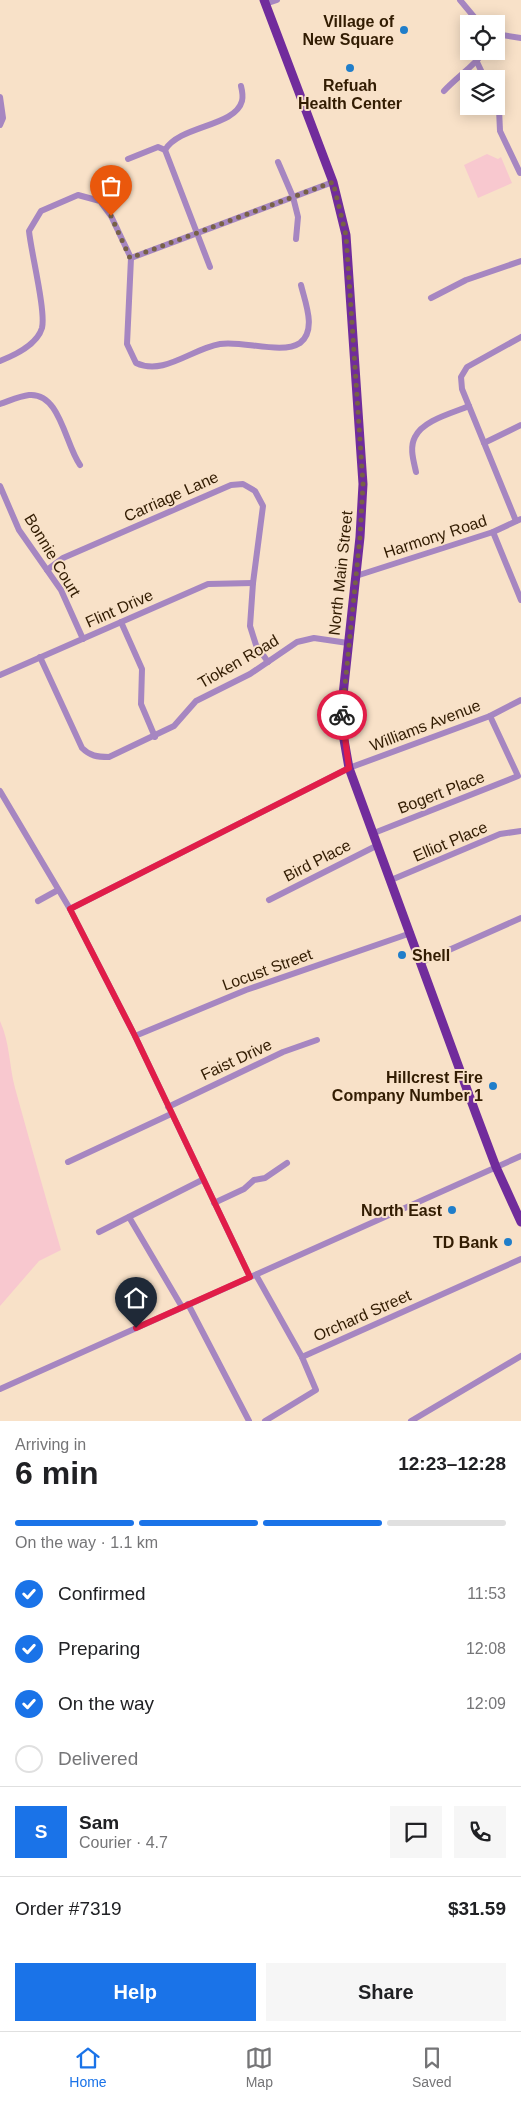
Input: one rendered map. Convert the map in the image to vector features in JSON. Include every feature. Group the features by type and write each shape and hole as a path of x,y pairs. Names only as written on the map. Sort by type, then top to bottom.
{"main road":[{"name":"North Main Street","path":"265,2 333,182 346,235 362,462 362,507 342,716 349,768 392,880 496,1167 521,1222"}],"street":[{"path":"265,2 277,0"},
{"path":"460,0 472,15"},
{"path":"505,35 521,38"},
{"path":"444,91 456,78 477,62 481,70"},
{"path":"210,267 166,150 170,142 181,135 229,116 238,110 242,100 242,86"},
{"path":"0,97 4,118 0,125"},
{"path":"499,115 500,131 520,173"},
{"path":"128,159 158,147 166,150"},
{"path":"278,162 293,197 298,217 296,239"},
{"path":"130,258 333,182"},
{"path":"0,361 13,356 32,343 42,328 42,310 29,231 41,211 78,195 100,201 111,216 130,258 127,344 136,363 148,368 158,368 204,348 221,344 243,343 283,347 300,342 308,334 309,321 301,285"},
{"path":"431,298 466,280 521,262"},
{"path":"518,520 462,389 462,377 467,367 521,337"},
{"path":"0,404 28,395 39,395 48,399 54,407 73,455 80,465"},
{"path":"416,472 412,453 415,437 427,425 469,406"},
{"path":"484,443 521,425"},
{"name":"Carriage Lane","path":"47,570 63,558 231,485 244,484 255,491 263,506 253,583 250,626 256,645 268,662"},
{"name":"Bonnie Court","path":"0,486 20,530 61,590 83,639"},
{"name":"Harmony Road","path":"356,576 493,532 518,520"},
{"path":"493,532 521,600"},
{"name":"Flint Drive","path":"0,675 208,584 253,583"},
{"path":"121,622 142,669 141,704 154,736"},
{"name":"Tioken Road","path":"40,657 82,748 88,754 98,757 109,757 174,726 196,701 250,674 297,642 314,638 348,644"},
{"name":"Williams Avenue","path":"70,909 349,768 490,716 521,700"},
{"name":"Bogert Place","path":"374,833 518,776 490,716"},
{"path":"0,791 70,909 135,1036 202,1180 253,1276 302,1357"},
{"name":"Elliot Place","path":"392,880 500,834 521,831"},
{"name":"Bird Place","path":"269,900 378,845"},
{"path":"38,901 58,890"},
{"path":"422,962 521,918"},
{"name":"Locust Street","path":"135,1036 246,990 411,933"},
{"name":"Faist Drive","path":"168,1107 283,1052 317,1040"},
{"path":"68,1162 171,1114"},
{"path":"0,1389 521,1156"},
{"path":"214,1203 244,1189 254,1180 266,1178 287,1163"},
{"path":"98,1232 202,1180"},
{"path":"129,1217 185,1306 249,1421"},
{"name":"Orchard Street","path":"265,1421 316,1390 302,1357 521,1259"},
{"path":"411,1421 521,1356"}],"shaded area":[{"path":"487,154 498,159 501,157 512,183 478,198 464,165"},
{"path":"0,1021 6,1038 15,1088 61,1250 39,1261 0,1306"}],"way so far":[{"path":"111,216 124,241 130,258 333,182 346,235 363,484 360,537 342,715"}],"place":[{"name":"Village of New Square","path":"404,30"},
{"name":"Refuah Health Center","path":"350,68"},
{"name":"Shell","path":"402,955"},
{"name":"Hillcrest Fire Company Number 1","path":"493,1086"},
{"name":"North East","path":"452,1210"},
{"name":"TD Bank","path":"508,1242"}],"route":[{"path":"136,1328 250,1277 202,1180 135,1036 70,909 349,768 342,715"}]}
